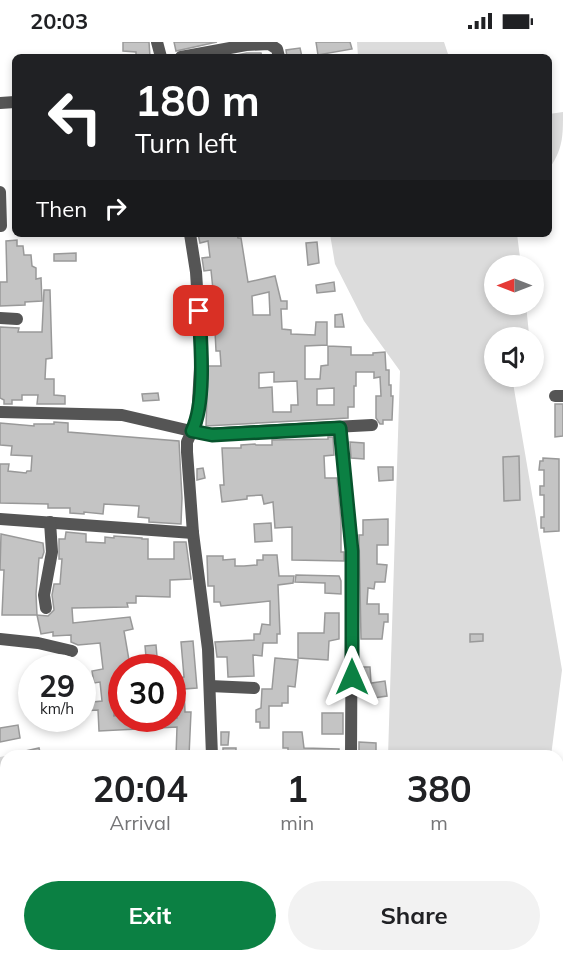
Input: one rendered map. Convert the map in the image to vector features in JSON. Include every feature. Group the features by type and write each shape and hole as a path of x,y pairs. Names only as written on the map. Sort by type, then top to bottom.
{"street":[{"path":"197,54 246,45 269,44 277,49 278,54"},
{"path":"0,192 1,226"},
{"path":"190,237 196,272 201,350 197,420 188,442 187,452 193,533 208,649 212,750"},
{"path":"0,318 17,319"},
{"path":"0,412 122,415 212,435 372,425"},
{"path":"340,428 352,551 351,750"},
{"path":"0,519 193,533"},
{"path":"46,608 44,595 52,552 50,522"},
{"path":"0,639 38,643 72,651"},
{"path":"210,686 254,688"}],"shaded area":[{"path":"357,42 444,42 448,54 358,54"},
{"path":"563,112 561,142 552,164 552,114"},
{"path":"330,237 517,237 520,255 484,255 484,315 527,315 528,327 484,327 484,387 514,387 562,670 552,750 388,750 400,371 364,321 335,264"}],"building":[{"path":"123,42 149,42 150,54 123,51"},
{"path":"174,42 217,42 176,51"},
{"path":"316,42 350,42 352,49 324,54 318,54"},
{"path":"300,48 301,54 287,54 286,50"},
{"path":"199,237 241,238 248,282 275,276 281,301 287,301 287,309 281,309 282,329 291,330 291,334 315,335 316,322 327,322 327,345 305,346 305,379 320,379 321,366 328,365 328,346 351,347 351,355 373,355 373,353 385,352 386,370 389,370 389,385 391,385 391,396 393,396 392,420 383,420 383,424 380,424 376,418 376,396 381,396 380,377 374,378 374,372 356,372 354,407 348,407 348,418 206,426 208,366 221,366 220,351 216,351 215,331 209,331 208,315 215,315 213,290 211,270 204,271 202,258 210,257 208,241 200,243","holes":["269,292 270,315 253,315 252,296","274,372 274,382 297,381 298,405 291,405 291,412 273,412 272,387 259,388 259,373","334,388 334,405 317,405 317,389"]},
{"path":"17,240 17,246 23,246 24,255 31,255 32,266 36,268 36,279 41,278 42,301 25,302 25,305 0,306 0,282 7,282 6,241"},
{"path":"317,242 319,263 308,265 306,243"},
{"path":"76,253 76,261 54,261 54,254"},
{"path":"334,282 335,291 317,293 316,285"},
{"path":"44,290 50,290 52,358 46,359 45,379 54,379 54,395 65,396 65,404 37,404 38,395 22,395 22,400 12,400 12,404 4,404 4,400 0,398 0,327 19,328 18,332 42,332"},
{"path":"342,314 344,327 335,327 335,315"},
{"path":"158,393 159,400 143,401 142,394"},
{"path":"555,404 563,404 563,436 555,437"},
{"path":"54,422 68,423 68,432 179,441 181,524 149,522 149,518 138,517 139,506 104,504 103,514 84,512 84,514 70,513 70,508 48,508 48,504 0,503 0,464 9,464 8,471 26,473 31,471 32,456 11,455 12,446 0,445 0,423 34,426 34,424 54,424"},
{"path":"328,437 333,437 334,455 324,456 325,478 337,478 341,552 344,552 344,561 292,560 292,527 275,528 273,502 264,504 262,495 222,502 220,485 224,485 222,448 241,448 241,445 255,444 272,445 272,440 328,439"},
{"path":"350,442 364,443 364,459 351,458"},
{"path":"519,456 520,500 504,501 503,457"},
{"path":"543,458 559,459 559,531 544,532 544,528 541,528 541,517 544,517 544,495 540,495 540,486 544,486 544,470 539,470 540,461 543,461"},
{"path":"378,467 393,467 393,480 379,481"},
{"path":"203,468 205,478 197,480 197,469"},
{"path":"388,519 388,545 377,545 377,564 387,565 385,582 375,582 374,589 368,588 367,604 379,604 379,614 388,614 388,622 384,622 382,639 361,639 359,535 363,535 363,520"},
{"path":"271,523 272,541 255,542 254,524"},
{"path":"66,532 86,534 86,542 105,543 105,537 114,538 114,536 148,539 148,559 174,559 174,542 186,542 191,579 170,580 170,597 136,596 136,603 127,603 128,607 72,608 73,623 130,617 133,629 124,631 128,654 108,654 108,731 99,731 98,710 96,710 96,702 102,701 100,682 96,683 96,670 103,669 100,643 78,645 71,642 71,635 53,636 53,632 41,634 37,615 48,616 54,610 52,595 54,584 60,584 62,559 59,559 59,539 65,539"},
{"path":"1,534 43,543 44,552 42,558 39,558 36,594 37,615 2,615 4,570 0,570"},
{"path":"263,555 277,555 279,576 294,576 293,583 278,585 280,634 277,634 277,643 263,643 262,656 253,655 254,676 228,677 227,657 217,657 215,642 254,640 254,634 260,634 262,624 270,625 270,601 221,606 220,602 214,602 214,586 208,586 207,556 223,556 223,560 235,559 235,566 244,566 257,565 257,560 263,560"},
{"path":"296,575 339,576 341,594 325,593 325,583 295,582"},
{"path":"325,613 339,613 339,639 329,641 328,660 298,658 298,633 324,633"},
{"path":"470,634 483,634 483,641 470,642"},
{"path":"193,641 197,688 186,689 186,654 182,654 181,642"},
{"path":"156,645 157,654 146,654 145,646"},
{"path":"275,658 298,660 295,687 288,686 288,703 282,703 282,706 269,706 269,728 260,728 260,722 256,722 256,710 261,708 262,689 272,689"},
{"path":"361,667 370,667 371,683 362,684"},
{"path":"385,681 387,696 367,699 365,684"},
{"path":"186,712 191,712 189,750 176,750 177,732 186,732"},
{"path":"322,713 343,713 343,734 322,734"},
{"path":"18,725 20,738 0,742 0,728"},
{"path":"221,732 229,732 228,745 221,745"},
{"path":"283,732 302,732 304,748 339,750 288,750 288,748 283,748"},
{"path":"359,742 376,743 376,750 359,750"},
{"path":"223,748 236,748 236,750 223,750"}],"route":[{"path":"199,311 201,350 199,401 197,420 192,431 212,435 340,428 352,551 352,677"}]}
